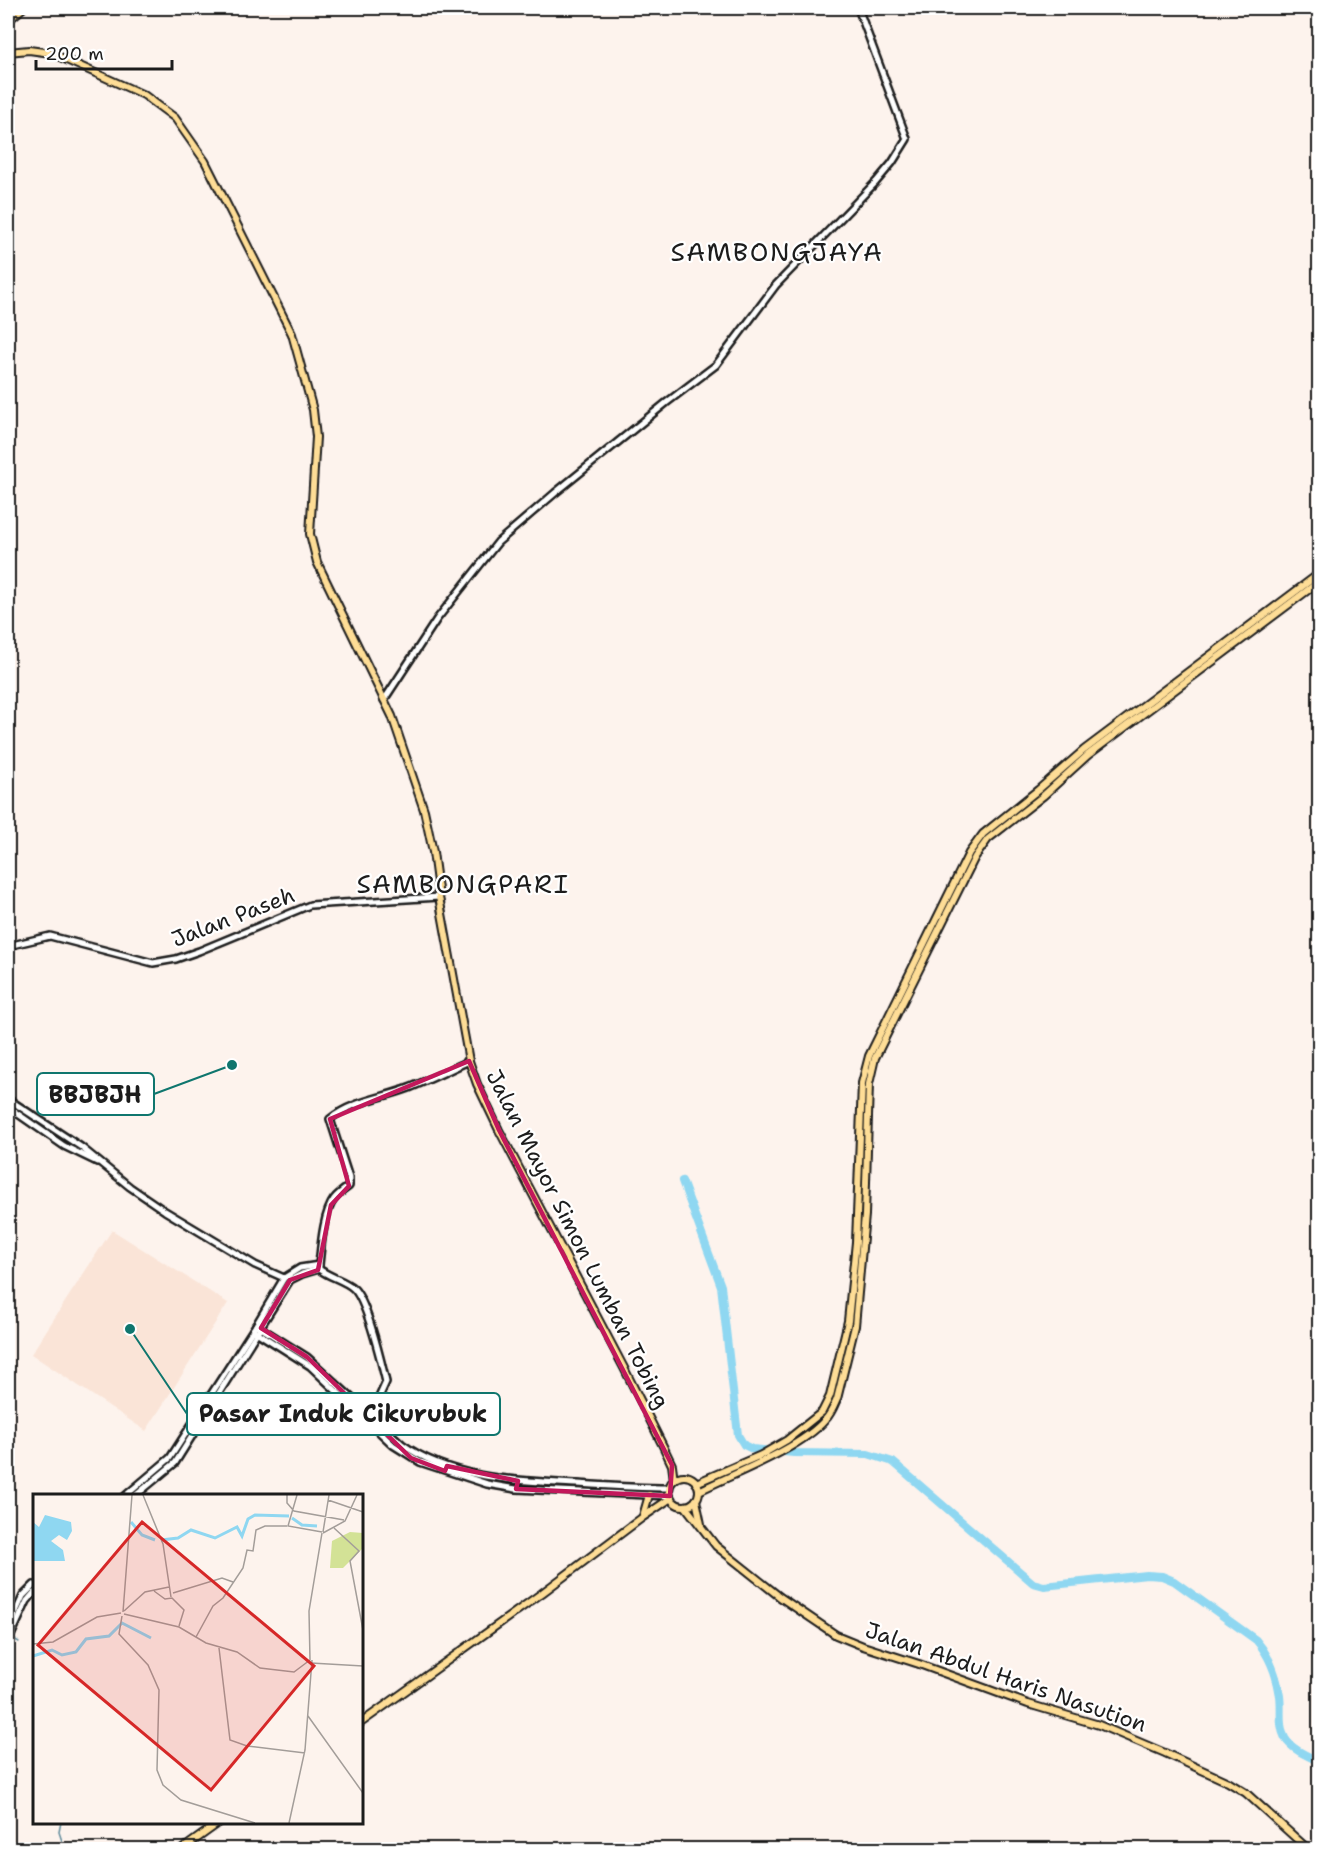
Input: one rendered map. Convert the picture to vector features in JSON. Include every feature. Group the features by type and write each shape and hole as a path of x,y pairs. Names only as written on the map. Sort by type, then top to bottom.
{"main road":[{"path":"8,21 23,8"},
{"name":"Jalan Mayor Simon Lumban Tobing","path":"8,52 29,50 51,53 144,95 175,118 205,161 292,334 313,410 316,437 310,534 317,562 394,722 424,810 469,1061 477,1084 504,1139 672,1465 674,1480"},
{"path":"699,1491 774,1451 822,1412 830,1396 848,1321 862,1197 862,1083 869,1056 975,857 988,839 1026,805 1180,682 1299,592 1320,573"},
{"path":"1299,592 1320,581"},
{"path":"696,1483 753,1461 760,1455 789,1446 826,1419 837,1399 855,1326 869,1083 875,1058 894,1012"},
{"name":"Jalan Mayor Simon Lumban Tobing","path":"672,1465 685,1477"},
{"path":"682,1506 670,1497 669,1488 674,1480 685,1477 696,1483 699,1491 696,1500 701,1525"},
{"path":"643,1516 649,1495"},
{"path":"363,1721 542,1593 670,1497"},
{"path":"657,1507 682,1506 696,1500"},
{"name":"Jalan Abdul Haris Nasution","path":"682,1506 701,1525 716,1546 780,1597 836,1635 1028,1704 1099,1725 1165,1753 1228,1782 1246,1793 1309,1850"},
{"path":"181,1850 217,1824"}],"street":[{"path":"384,700 437,619 498,542 555,493 716,365 776,285 892,163 907,139 858,8"},
{"name":"Jalan Paseh","path":"8,946 41,937 61,937 153,963 176,959 199,951 310,905 439,897"},
{"path":"319,1267 331,1204 349,1186 349,1178 330,1119 341,1112 408,1088 469,1061"},
{"path":"8,1099 81,1147 130,1187 214,1242 284,1278"},
{"path":"8,1107 64,1146 90,1160 99,1162"},
{"path":"127,1494 170,1458 290,1280 319,1267"},
{"path":"137,1494 175,1463 257,1329 284,1278 300,1268 319,1267 353,1288 362,1302 386,1382 371,1415"},
{"path":"257,1329 310,1366 415,1454 446,1468 487,1484 516,1489 670,1497"},
{"path":"350,1399 403,1453 420,1462 480,1476 518,1481 669,1488"},
{"path":"516,1489 518,1481"},
{"path":"8,1629 23,1596 31,1594"},
{"path":"8,1642 31,1594"}],"highlighted area":[{"path":"469,1061 499,1130 672,1465 670,1496 516,1489 518,1481 447,1466 445,1471 411,1458 307,1357 261,1328 290,1280 318,1270 331,1205 349,1186 330,1119"}],"shaded area":[{"path":"112,1230 228,1303 146,1431 31,1354"}],"waterway":[{"path":"682,1181 721,1286 738,1435 744,1445 752,1449 794,1453 868,1454 893,1462 1033,1583 1044,1586 1147,1575 1162,1576 1174,1581 1256,1640 1261,1646 1269,1659 1277,1681 1285,1738 1296,1749 1320,1762"},
{"path":"12,1638 19,1642"},
{"path":"61,1824 59,1832 65,1850"}],"place":[{"name":"BBJBJH","path":"232,1065"},
{"name":"Pasar Induk Cikurubuk","path":"130,1329"}],"district":[{"name":"SAMBONGJAYA","path":"777,251"},
{"name":"SAMBONGPARI","path":"463,883"}]}
